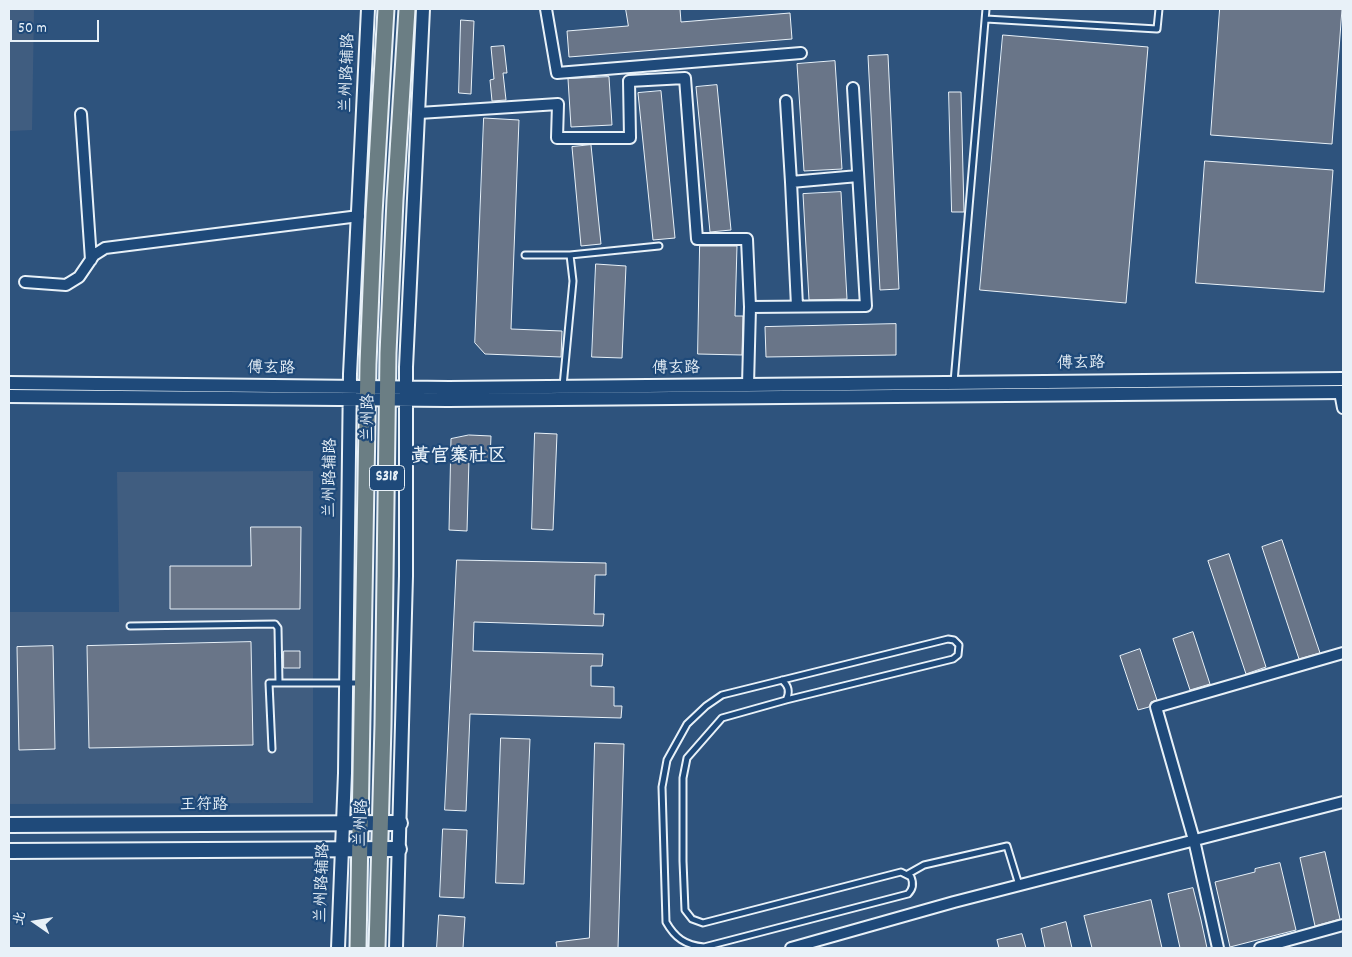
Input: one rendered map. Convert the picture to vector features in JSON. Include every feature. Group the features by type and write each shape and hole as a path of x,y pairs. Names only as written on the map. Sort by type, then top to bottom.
{"main road":[{"name":"兰州路","path":"358,948 368,394 374,214 386,9"},
{"name":"兰州路","path":"377,948 384,725 387,394 395,200 407,9"},
{"name":"王符路","path":"9,825 400,823"},
{"path":"9,851 399,849"}],"street":[{"name":"兰州路辅路","path":"338,948 343,824 349,394 368,9"},
{"path":"396,948 406,576 408,306 423,9"},
{"path":"546,9 558,73 801,53"},
{"path":"419,113 558,104 558,138 630,138 629,80 685,78 697,239 747,239 750,307 748,385"},
{"path":"750,307 866,306 853,88"},
{"path":"786,102 792,182 797,306"},
{"path":"81,114 91,260"},
{"path":"792,182 858,176"},
{"path":"25,282 66,285 79,277 94,255 105,248 359,216"},
{"name":"傅玄路","path":"406,394 563,387 1343,379"},
{"name":"傅玄路","path":"9,383 349,394"},
{"path":"1341,392 1343,408"},
{"name":"傅玄路","path":"9,396 1341,392"},
{"path":"1218,948 1194,840 1156,707 1343,653"},
{"path":"791,948 1019,885 1343,802"},
{"path":"1260,948 1343,925"}],"lane":[{"path":"954,383 986,9"},
{"path":"986,20 1158,29 1159,9"},
{"path":"525,256 570,255 659,246"},
{"path":"563,387 573,281 570,255"},
{"path":"130,626 274,624 278,628 279,683"},
{"path":"948,638 954,640 960,648 958,655 953,659 786,700 722,718 687,758 683,778 685,910 688,915 692,919 703,923 902,872 908,874 913,884 908,894 704,946 692,946 680,941 671,932 666,922 662,787 667,760 688,724 706,706 722,695 782,680 948,638"},
{"path":"782,680 788,691 786,700"},
{"path":"272,749 269,683 363,683"},
{"path":"908,874 924,865 1007,846 1019,885"}],"shaded area":[{"path":"9,9 34,9 32,130 9,131"},
{"path":"313,471 313,803 9,804 9,612 119,612 117,472"}],"building":[{"path":"626,9 680,9 681,22 790,13 792,39 569,57 567,31 628,26"},
{"path":"1220,9 1342,9 1332,144 1211,135"},
{"path":"461,20 474,21 471,94 459,93"},
{"path":"1003,35 1148,47 1126,303 980,290"},
{"path":"504,46 507,73 503,73 506,100 492,101 490,80 494,79 491,47"},
{"path":"888,55 899,289 880,290 868,56"},
{"path":"835,61 842,169 804,171 797,64"},
{"path":"609,77 612,125 571,127 568,79"},
{"path":"717,85 731,230 710,232 696,87"},
{"path":"661,91 675,238 653,240 638,93"},
{"path":"949,92 961,92 964,212 952,212"},
{"path":"484,118 519,120 511,329 562,331 561,357 485,354 475,343"},
{"path":"591,145 601,244 581,246 572,147"},
{"path":"1205,161 1333,170 1324,292 1196,283"},
{"path":"841,192 847,299 809,300 803,194"},
{"path":"700,246 737,246 735,316 743,316 742,355 698,354"},
{"path":"596,264 626,266 622,358 592,357"},
{"path":"896,324 896,355 766,357 765,327"},
{"path":"535,433 557,434 553,530 532,529"},
{"path":"469,435 491,436 490,459 469,459 467,531 449,530 451,439"},
{"path":"251,527 301,527 300,609 170,609 170,566 251,566"},
{"path":"1282,540 1320,653 1299,659 1262,547"},
{"path":"1229,554 1266,667 1246,674 1208,561"},
{"path":"457,560 606,563 606,575 595,575 594,614 604,614 603,626 474,622 473,651 603,654 602,666 591,666 591,686 614,687 614,706 622,706 621,718 470,714 466,811 445,810"},
{"path":"1193,632 1210,684 1190,690 1173,639"},
{"path":"251,642 253,745 89,748 87,646"},
{"path":"53,646 55,749 19,750 17,647"},
{"path":"1140,649 1157,700 1151,702 1149,707 1138,710 1120,656"},
{"path":"284,651 300,651 300,668 284,668"},
{"path":"501,738 530,739 524,884 496,883"},
{"path":"595,743 624,744 618,948 557,948 556,942 589,938"},
{"path":"443,829 467,830 464,898 440,897"},
{"path":"1325,852 1340,919 1315,926 1300,858"},
{"path":"1280,863 1296,930 1230,947 1215,882 1255,872 1255,869"},
{"path":"1193,888 1207,948 1180,948 1168,894"},
{"path":"1151,900 1162,948 1092,948 1084,916"},
{"path":"439,915 465,917 463,948 437,948"},
{"path":"1066,922 1072,948 1045,948 1041,929"},
{"path":"1022,934 1026,948 999,948 997,940"}],"district":[{"name":"黄官寨社区","path":"459,458"}]}
